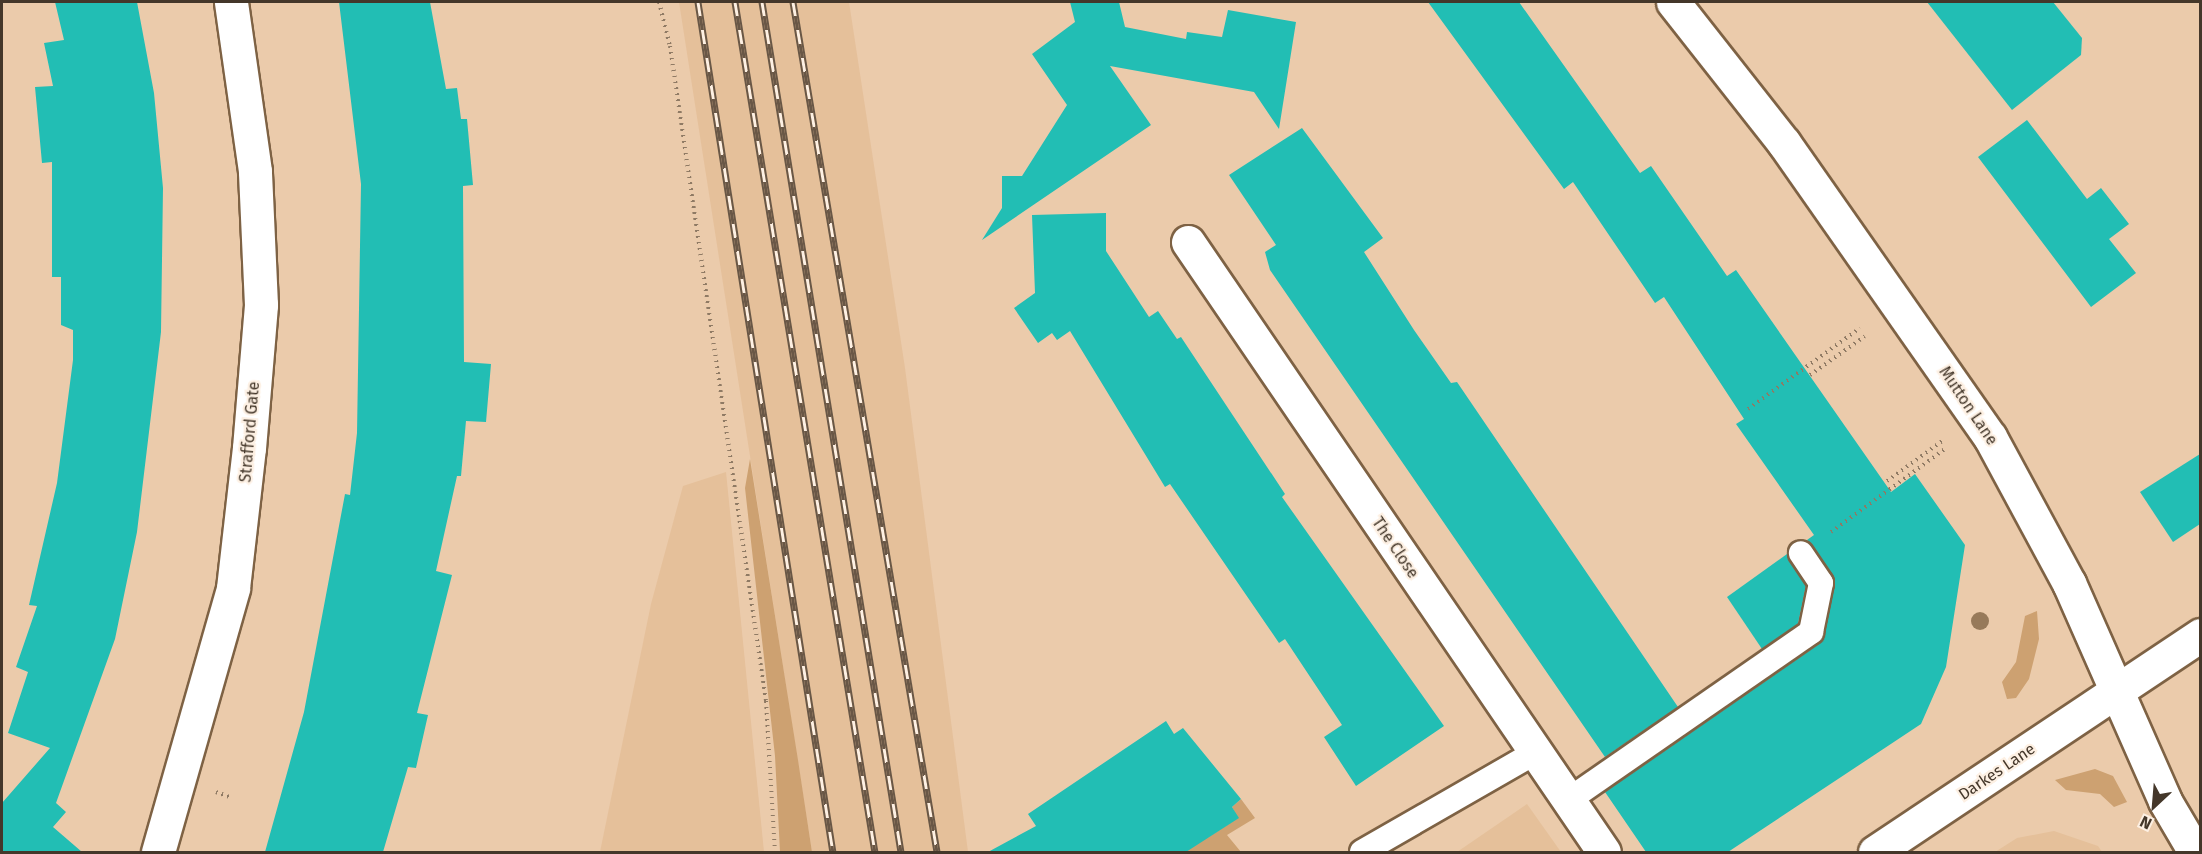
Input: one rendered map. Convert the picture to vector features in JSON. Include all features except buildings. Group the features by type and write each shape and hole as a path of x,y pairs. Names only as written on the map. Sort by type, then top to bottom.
{"street":[{"name":"Strafford Gate","path":"158,852 233,588 249,448 259,260 255,171 231,2"},
{"name":"Mutton Lane","path":"1673,2 1784,143 1990,437 2069,583 2165,801 2195,852"},
{"name":"The Close","path":"1188,242 1534,753 1604,852"},
{"name":"Darkes Lane","path":"1875,852 2200,635"}],"lane":[{"path":"1567,801 1811,632 1821,583 1801,553"},
{"path":"1362,852 1534,753"}],"path":[{"path":"659,2 670,46 766,701 775,852"},
{"path":"1748,409 1860,328"},
{"path":"1810,375 1865,336"},
{"path":"1887,481 1942,441"},
{"path":"1801,553 1946,448"}],"shaded area":[{"path":"679,2 849,2 905,368 968,852 812,852"},
{"path":"750,459 812,852 780,852 775,756 745,488"},
{"path":"726,472 764,852 600,852 651,604 683,486"},
{"path":"2037,611 2039,639 2029,679 2016,698 2007,699 2002,682 2016,662 2025,616"},
{"path":"2095,769 2113,776 2127,802 2114,807 2100,794 2066,790 2055,780"},
{"path":"1241,799 1255,818 1227,835 1241,852 1176,852 1173,848 1200,829 1207,838 1238,818 1232,807"},
{"path":"1527,804 1561,852 1457,852"},
{"path":"2054,831 2098,846 2102,852 1995,852 2017,838"}],"railway":[{"path":"698,2 833,852"},
{"path":"735,2 875,852"},
{"path":"762,2 901,852"},
{"path":"793,2 937,852"}]}
